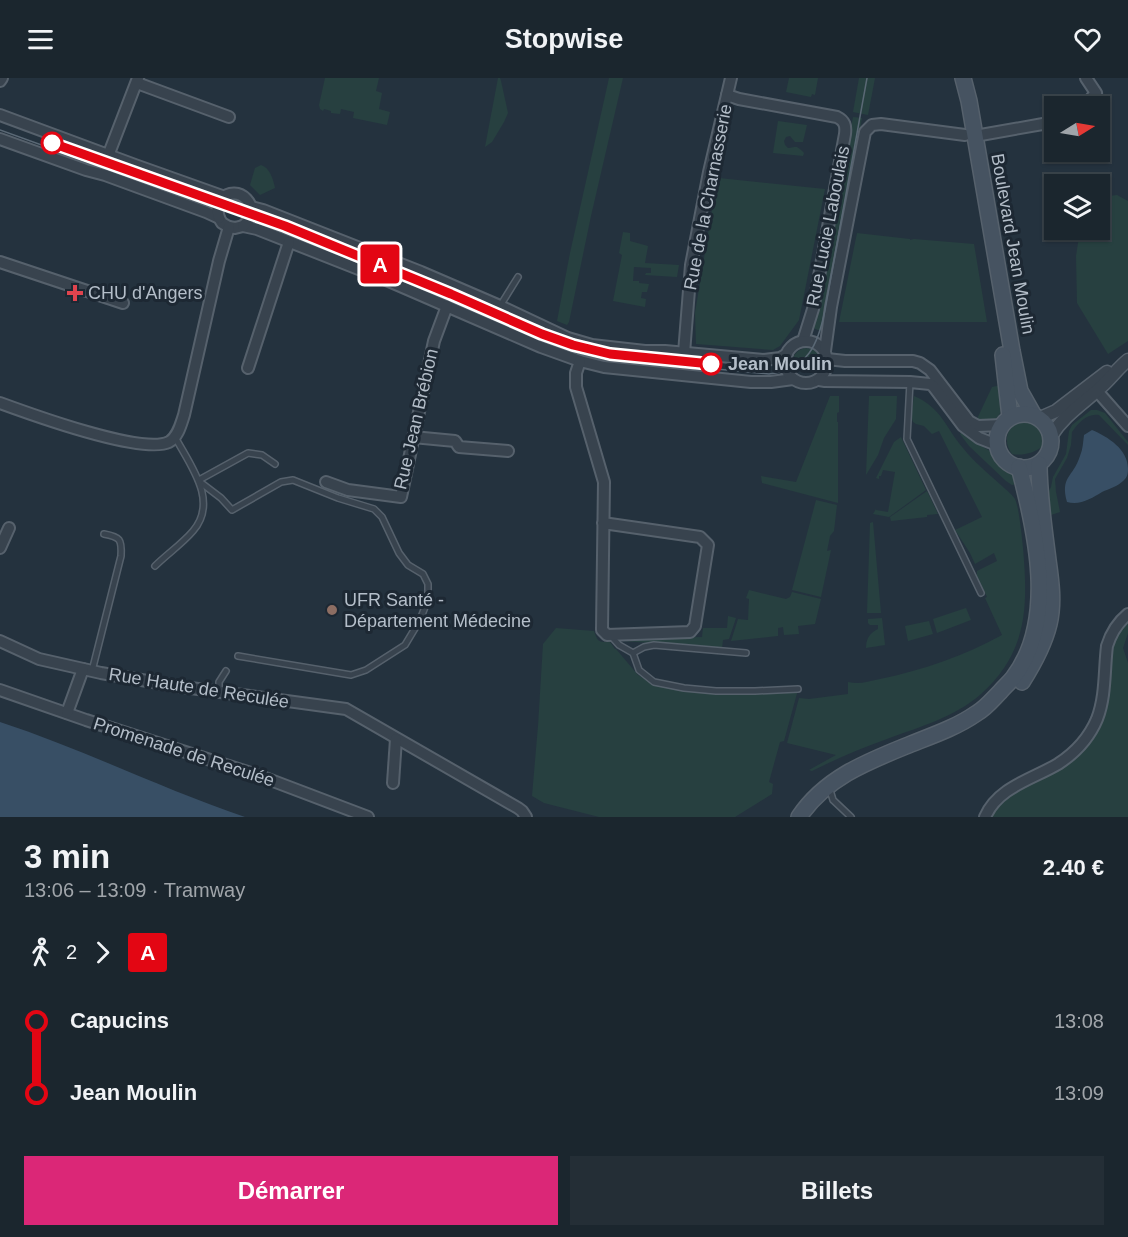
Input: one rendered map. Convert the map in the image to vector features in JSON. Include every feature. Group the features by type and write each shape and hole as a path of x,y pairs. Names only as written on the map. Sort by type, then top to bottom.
{"main road":[{"name":"Boulevard Jean Moulin","path":"954,78 970,136 1020,391 1036,416"},
{"name":"Boulevard Jean Moulin","path":"963,78 1000,335 1006,421"},
{"path":"1020,413 1036,416 1047,425 1052,436 1052,444 1045,459 1039,464 1019,468 1005,460 1000,453 997,445 998,434 1006,421 1020,413"},
{"path":"815,798 869,771 937,746 965,732 1003,704 1020,685 1036,660 1045,639 1052,602 1040,499 1039,464"},
{"path":"799,817 828,785 840,777 869,761 952,728 979,712 1014,678 1028,652 1035,628 1040,581 1037,554 1019,468"}],"street":[{"name":"Rue de la Charnasserie","path":"684,353 691,265 709,172 731,78"},
{"path":"1086,78 1096,93 1093,96"},
{"path":"108,156 138,81 229,117"},
{"name":"Rue Lucie Laboulais","path":"727,96 837,117 845,125 813,309 802,341"},
{"path":"0,125 0,117 225,197"},
{"path":"819,380 827,369 826,355 831,307 865,132 872,125 882,124 970,136 1044,124"},
{"path":"0,139 87,171 112,177 219,218"},
{"path":"243,226 250,217 251,207 247,199 241,195 232,194 225,197 218,204 217,212 222,223 229,227 243,226 257,229 580,361 604,367 751,382 794,379"},
{"path":"251,207 400,264 500,306 562,336 592,345 764,360 780,358 802,341 811,341 816,343 826,355 845,361 913,361 920,363 930,370 969,421 978,426 1006,421"},
{"path":"0,403 80,430 126,441 143,444 170,442 175,437 184,415 219,261 229,227"},
{"path":"248,369 289,242"},
{"path":"0,262 123,303"},
{"name":"Rue Jean Brébion","path":"326,482 348,490 401,497 434,341 447,306"},
{"path":"787,354 785,365 788,373 794,379 806,384 819,380 930,384 963,426 979,438 997,445"},
{"path":"580,361 576,373 576,387 604,482 603,523 601,628 603,632 610,634 690,632 695,626 708,545 700,537 603,523"},
{"path":"1036,416 1056,411 1110,370 1123,364"},
{"path":"1052,436 1059,424 1109,380 1123,364"},
{"path":"1097,391 1128,426"},
{"path":"413,437 455,441 459,447 508,451"},
{"path":"0,548 9,528"},
{"path":"985,817 1002,794 1065,759 1087,737 1100,708 1107,646 1117,624 1128,614"},
{"name":"Rue Haute de Reculée","path":"0,641 39,659 88,670 176,686 346,709 518,808 526,817"},
{"path":"67,713 88,670"},
{"name":"Promenade de Reculée","path":"0,690 260,776 368,817"},
{"path":"393,783 396,739"}],"lane":[{"path":"500,306 518,277"},
{"path":"910,382 907,439 981,593"},
{"path":"155,566 194,530 202,516 204,500 200,481 175,437"},
{"path":"200,481 248,453 262,455 275,464"},
{"path":"200,481 232,510 281,482 293,480 374,509 382,517 399,553 408,565 423,574 428,584 428,599 420,620 405,645 366,670 351,675 237,656"},
{"path":"88,670 121,556 120,539 104,534"},
{"path":"610,634 619,645 633,653 636,665 654,682 672,686 736,691 798,689"},
{"path":"633,653 654,645 746,653"},
{"path":"219,692 219,682 226,671"},
{"path":"830,790 833,800 851,817"}],"green space":[{"path":"325,78 379,78 376,91 382,93 379,109 390,112 387,125 353,118 354,112 341,109 340,114 320,109"},
{"path":"498,78 501,81 508,113 492,142 485,147"},
{"path":"609,78 623,78 567,325 557,321"},
{"path":"789,78 818,78 815,95 812,94 811,97 786,92"},
{"path":"859,78 875,78 868,115 853,112"},
{"path":"853,117 862,118 823,332 813,328"},
{"path":"778,121 807,125 803,142 795,142 790,136 784,141 788,148 800,149 804,153 803,156 773,153"},
{"path":"94,155 209,195 205,207 90,167"},
{"path":"261,165 269,171 275,188 260,195 250,185 255,168"},
{"path":"719,178 825,189 799,320 780,346 773,350 696,344 695,313"},
{"path":"1117,195 1128,201 1128,341 1108,354 1077,303 1076,256 1078,240 1110,240 1110,196"},
{"path":"265,214 431,281 426,293 260,226"},
{"path":"623,232 630,233 630,241 648,246 645,263 679,265 677,277 645,275 651,273 651,268 634,267 633,281 649,284 647,292 642,292 641,298 646,299 645,307 613,301 622,255 619,253"},
{"path":"857,233 910,240 974,244 987,322 839,322"},
{"path":"435,283 527,325 567,340 662,356 660,368 606,363 563,352 430,295"},
{"path":"805,348 818,353 805,368 796,372 793,357"},
{"path":"1002,385 1000,414 993,421 976,421 992,387"},
{"path":"830,396 839,396 839,412 837,413 838,503 762,483 761,476 796,482"},
{"path":"869,396 897,396 896,419 866,475"},
{"path":"914,396 937,412 967,453 1015,499 1025,569 1022,627 1008,662 997,678 971,702 936,721 858,750 812,771 809,770 836,755 787,743 799,698 809,699 848,694 848,682 868,682 927,667 958,656 1002,635 977,576 977,571 997,561 994,553 975,564 955,530 982,517 939,431 932,434 924,426 913,422 911,416"},
{"path":"1091,410 1105,413 1128,445 1099,415 1087,417 1080,422 1072,432 1067,458 1055,479 1060,512 1051,515 1048,493 1053,477 1066,454 1069,431 1072,425"},
{"path":"1023,421 1033,423 1042,432 1043,446 1028,453 1012,454 1007,444 1008,434 1013,426"},
{"path":"962,432 990,451 1018,484 1012,485 1006,481 969,446 960,434"},
{"path":"901,437 926,490 889,517 873,514 876,509 888,512 895,472 883,470 879,479 876,478 894,442"},
{"path":"927,491 938,514 891,521 890,517"},
{"path":"816,500 837,505 834,531 830,536 827,551 831,550 821,597 792,590"},
{"path":"873,522 881,613 867,613 870,523"},
{"path":"749,590 786,599 792,592 821,599 815,624 798,626 799,634 784,635 783,627 778,628 778,636 731,641 738,619 748,620 749,599 746,598"},
{"path":"966,608 971,620 937,633 933,619"},
{"path":"728,616 736,618 729,639 723,640 722,648 616,639 702,637 703,628 727,628"},
{"path":"882,618 885,645 866,648 869,636 878,629 878,625 868,623 868,619"},
{"path":"1128,620 1128,633 1123,648 1128,663 1128,817 990,817 1011,796 1071,760 1106,702 1112,646 1121,626"},
{"path":"929,621 933,634 908,641 905,626"},
{"path":"556,628 594,631 599,641 610,642 638,675 655,685 676,684 714,689 773,689 799,686 784,741 780,742 769,782 773,784 772,794 735,817 599,817 544,803 532,796 543,644"}],"water":[{"path":"1092,430 1110,440 1125,455 1127,476 1119,484 1090,499 1077,503 1067,502 1066,482 1080,456 1084,435"},
{"path":"0,722 62,744 245,817 0,817"}],"tram line":[{"path":"0,130 281,230 570,350 610,359 769,374 793,367 802,361 819,334 867,78"},
{"name":"A","path":"52,143 285,226 573,345 610,354 711,364"}],"place":[{"name":"CHU d'Angers","path":"75,293"},
{"name":"Jean Moulin","path":"711,364"},
{"name":"UFR Santé - Département Médecine","path":"332,610"}]}
